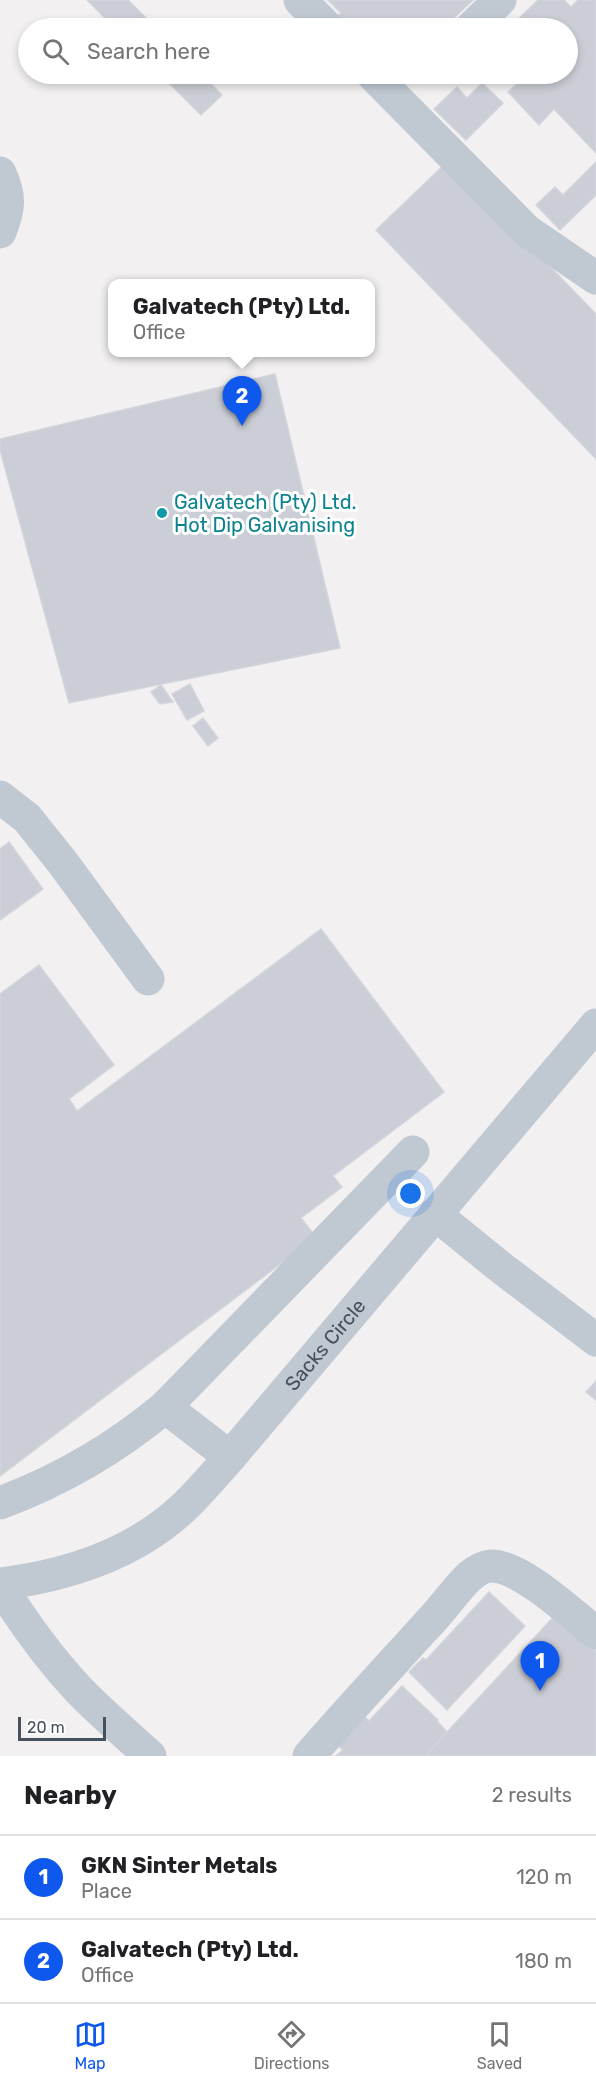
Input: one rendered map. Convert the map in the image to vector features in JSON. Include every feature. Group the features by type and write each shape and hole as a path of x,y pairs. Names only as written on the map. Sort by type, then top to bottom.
{"lane":[{"path":"300,0 318,18"},
{"path":"481,18 500,0"},
{"path":"382,84 527,231 596,278"},
{"path":"0,173 6,186 9,210 0,232"},
{"path":"0,797 27,818 148,979"},
{"name":"Sacks Circle","path":"0,1584 34,1580 78,1568 119,1551 156,1529 183,1508 230,1457 596,1025"},
{"path":"0,1503 22,1495 81,1465 144,1425 165,1407 413,1152"},
{"path":"435,1214 596,1340"},
{"path":"165,1407 230,1457"},
{"path":"309,1756 442,1610 469,1577 480,1569 491,1566 507,1569 520,1575 596,1633"},
{"path":"0,1584 22,1620 79,1690 150,1756"}],"building":[{"path":"87,0 128,0 146,18 105,18"},
{"path":"328,0 473,0 454,18 340,18 338,16 341,13"},
{"path":"538,0 564,0 571,7 578,0 596,0 596,153 554,109 539,125 508,92 517,84 578,84 578,18 519,18"},
{"path":"170,84 211,84 222,95 201,115"},
{"path":"483,84 503,103 466,140 434,109 457,87 467,98"},
{"path":"448,161 596,314 596,459 376,230"},
{"path":"596,162 596,195 560,230 536,205 555,187 563,195"},
{"name":"Galvatech (Pty) Ltd. Hot Dip Galvanising","path":"275,374 340,648 69,703 0,450 0,439"},
{"path":"190,684 204,711 187,720 172,694"},
{"path":"161,685 173,702 160,704 151,692"},
{"path":"203,718 218,738 208,746 193,726"},
{"path":"9,842 43,889 0,920 0,849"},
{"path":"321,929 444,1092 333,1176 342,1187 301,1218 316,1237 0,1476 0,994 39,965 114,1065 69,1099 77,1111"},
{"path":"596,1381 596,1400 586,1392"},
{"path":"489,1592 525,1626 447,1710 409,1672 423,1658 426,1660"},
{"path":"556,1614 596,1651 596,1756 425,1756"},
{"path":"402,1686 438,1720 447,1732 425,1756 336,1756 343,1750 337,1745 364,1716 369,1721"}],"place":[{"name":"Galvatech (Pty) Ltd.","path":"242,426"},
{"name":"Galvatech (Pty) Ltd. Hot Dip Galvanising","path":"162,513"},
{"name":"GKN Sinter Metals","path":"540,1691"}]}
